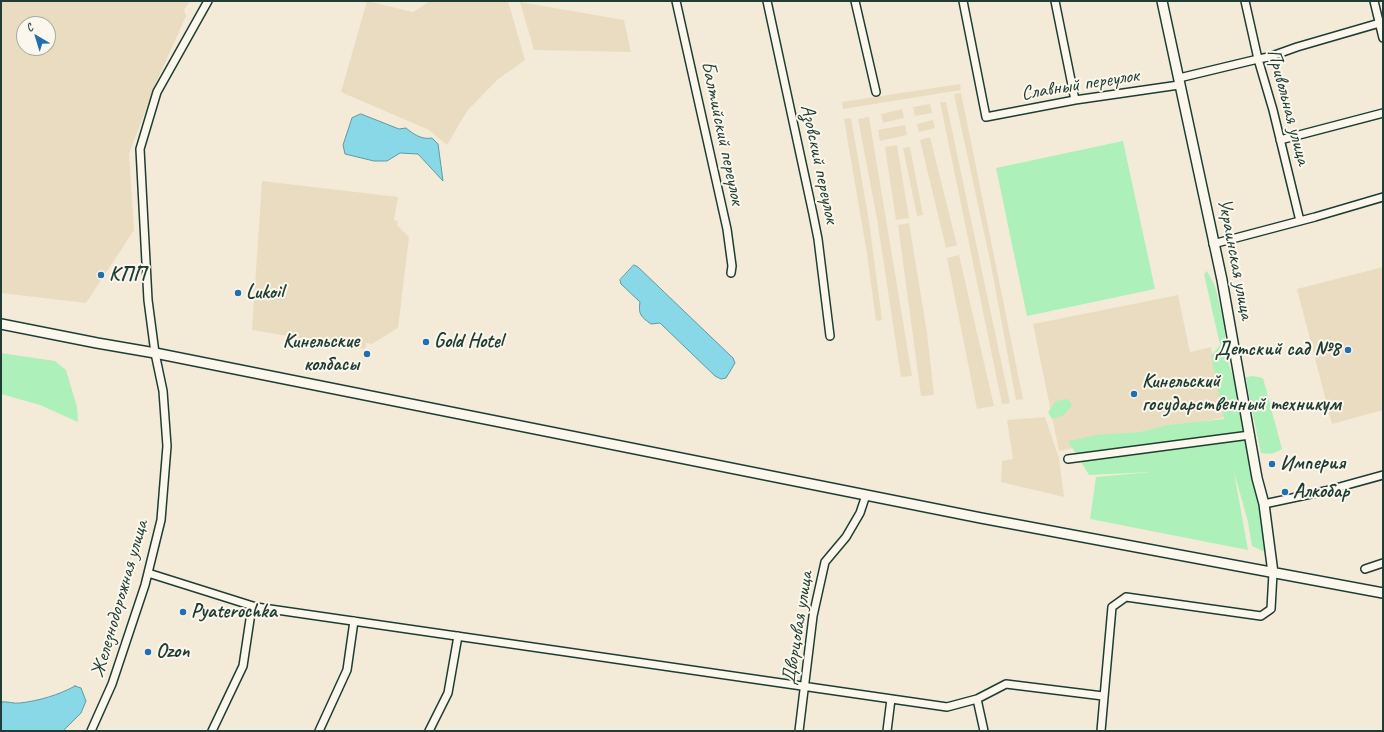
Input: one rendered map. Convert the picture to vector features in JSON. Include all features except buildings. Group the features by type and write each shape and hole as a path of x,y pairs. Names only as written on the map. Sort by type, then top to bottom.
{"main road":[{"name":"Украинская улица","path":"1162,1 1213,244 1222,280 1257,478 1264,504 1273,573"},
{"path":"1,324 155,353 981,518 1383,593"}],"street":[{"name":"Железнодорожная улица","path":"91,731 112,684 148,573 160,520 167,446 163,392 155,353 148,300 140,149 157,92 208,1"},
{"name":"Балтийский переулок","path":"676,1 727,229 732,266 731,273"},
{"name":"Азовский переулок","path":"767,1 816,226 830,336"},
{"path":"855,1 876,92"},
{"name":"Славный переулок","path":"963,1 986,117 1179,82 1269,57 1381,22"},
{"path":"1055,1 1076,100"},
{"name":"Привольная улица","path":"1244,1 1300,221"},
{"path":"1374,1 1381,22 1383,38"},
{"path":"1280,140 1383,113"},
{"path":"1213,244 1383,197"},
{"path":"1068,459 1250,435"},
{"path":"1264,504 1325,491 1383,475"},
{"name":"Дворцовая улица","path":"800,731 813,616 825,562 846,537 860,513 866,495"},
{"path":"1365,569 1383,563"},
{"path":"148,573 252,606 947,707 977,699 1006,684 1103,696"},
{"path":"1101,731 1112,607 1126,597 1262,616 1271,609 1273,573"},
{"path":"212,731 243,666 252,606"},
{"path":"319,731 347,670 354,621"},
{"path":"429,731 448,693 458,636"},
{"path":"887,731 891,698"},
{"path":"977,699 984,731"}],"shaded area":[{"path":"1,1 190,1 184,10 186,16 155,85 129,154 134,230 86,303 1,293"},
{"path":"367,1 413,12 430,1 508,1 525,60 497,80 467,111 447,145 429,130 341,92"},
{"path":"520,2 624,20 631,52 534,50"},
{"path":"960,84 961,90 843,109 842,102"},
{"path":"961,93 1023,399 1016,400 991,265 954,94"},
{"path":"940,102 946,102 1010,403 1002,404"},
{"path":"930,104 932,113 915,116 913,107"},
{"path":"902,109 904,118 883,123 881,114"},
{"path":"869,117 912,376 901,377 877,219 858,119"},
{"path":"851,118 869,221 882,320 876,321 867,254 844,119"},
{"path":"933,120 935,128 919,132 917,124"},
{"path":"905,125 907,135 880,141 878,130"},
{"path":"930,137 957,245 946,248 920,140"},
{"path":"897,145 909,218 896,220 885,147"},
{"path":"910,147 923,215 917,216 903,148"},
{"path":"262,181 398,197 394,220 398,221 397,225 409,237 398,328 372,344 366,343 365,349 252,330"},
{"path":"909,223 927,333 934,395 921,396 898,225"},
{"path":"959,255 994,406 977,409 947,258"},
{"name":"Детский сад №8","path":"1383,267 1383,410 1332,424 1297,289"},
{"name":"Кинельский государственный техникум","path":"1178,295 1190,352 1211,347 1225,417 1059,451 1033,324"},
{"path":"1045,417 1059,458 1064,497 1001,482 1002,461 1013,459 1007,420"}],"green space":[{"path":"1123,141 1155,289 1027,316 996,168"},
{"path":"1207,271 1215,286 1224,324 1227,359 1235,382 1271,555 1252,546 1248,522 1234,472 1248,550 1090,519 1096,477 1151,472 1089,475 1068,441 1097,435 1140,432 1168,425 1224,419 1211,356 1220,345 1204,274"},
{"path":"1,353 55,361 66,370 77,407 78,422 40,405 1,394"},
{"path":"1253,376 1263,378 1282,449 1277,452 1267,454 1261,453 1246,377"},
{"path":"1068,399 1072,405 1064,415 1052,419 1048,412 1056,401"}],"water":[{"path":"361,114 399,129 406,128 421,137 432,138 438,144 443,181 418,154 400,153 387,161 374,161 345,154 343,145 352,118"},
{"path":"634,265 638,267 733,358 735,363 726,378 721,379 715,376 660,323 651,324 641,315 639,310 640,302 621,284 620,280"},
{"path":"75,686 81,688 86,701 81,713 63,731 1,731 1,702 18,703 34,701 55,695"}],"place":[{"name":"КПП","path":"101,275"},
{"name":"Lukoil","path":"238,293"},
{"name":"Gold Hotel","path":"426,342"},
{"name":"Детский сад №8","path":"1348,350"},
{"name":"Кинельские колбасы","path":"367,354"},
{"name":"Кинельский государственный техникум","path":"1134,394"},
{"name":"Империя","path":"1272,464"},
{"name":"Алкобар","path":"1285,492"},
{"name":"Pyaterochka","path":"183,612"},
{"name":"Ozon","path":"148,652"}]}
